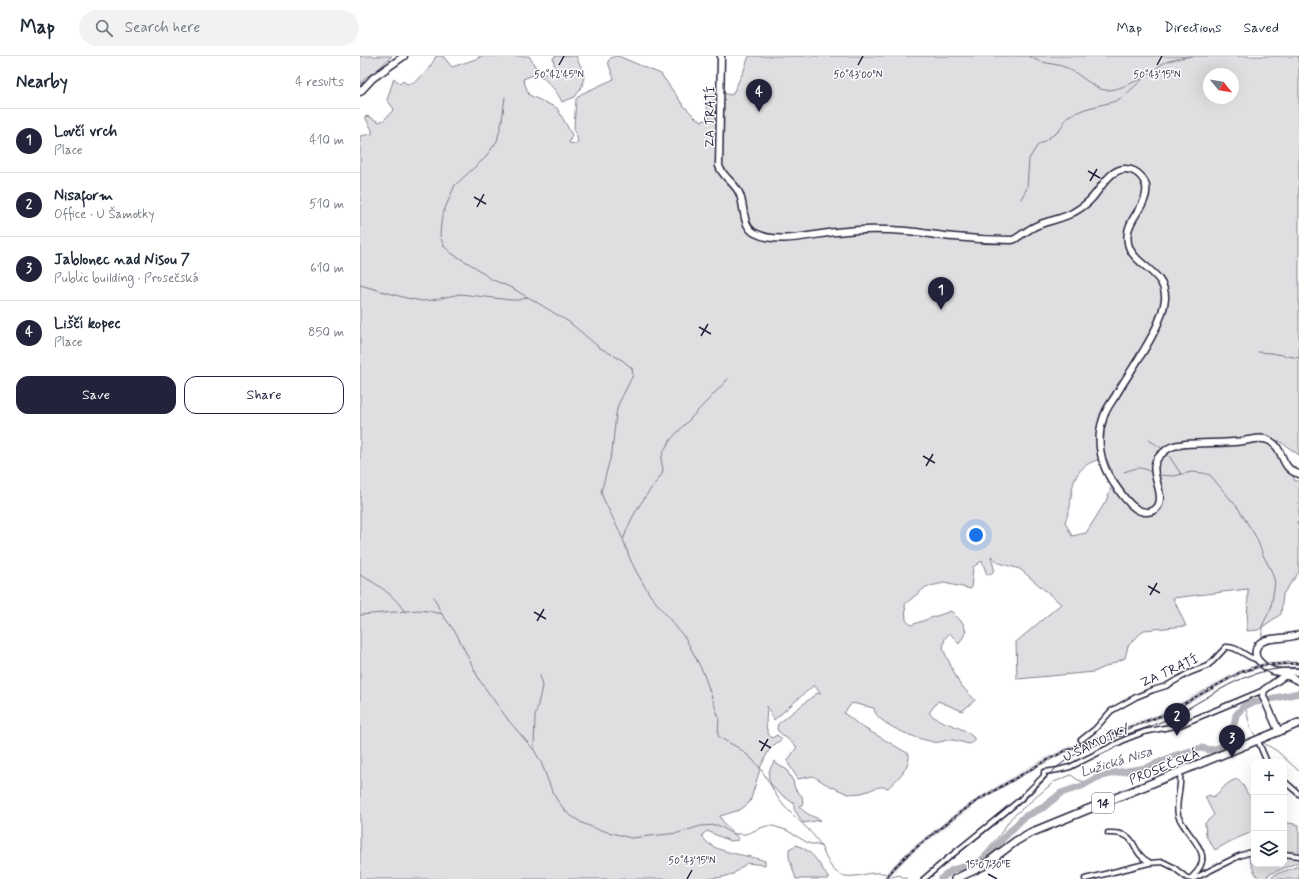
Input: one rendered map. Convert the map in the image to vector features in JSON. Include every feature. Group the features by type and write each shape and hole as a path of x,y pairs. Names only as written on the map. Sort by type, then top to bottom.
{"main road":[{"name":"PROSEČSKÁ","path":"955,879 983,866 1030,833 1180,773 1299,723"}],"street":[{"path":"360,92 373,78 404,56"},
{"name":"ZA TRATÍ","path":"721,56 722,64 719,116 719,160 721,170 734,184 740,194 744,206 746,224 759,235 767,237 801,237 833,232 870,230 906,231 954,237 1004,240 1015,239 1036,225 1073,213 1092,198 1102,184 1113,173 1123,170 1135,172 1142,177 1146,186 1145,197 1128,231 1128,247 1132,254 1157,277 1162,285 1165,297 1157,327 1103,418 1100,436 1102,460 1110,478 1129,503 1142,512 1151,512 1158,508 1160,499 1154,470 1161,453 1174,446 1196,443 1233,443 1261,439 1268,440 1275,445 1285,465 1293,472 1299,474"},
{"path":"1299,634 1294,637 1270,639 1260,642 1255,651 1258,660 1271,671 1299,672"},
{"name":"ZA TRATÍ","path":"1081,740 1095,729 1111,711 1136,697 1166,686 1189,673 1207,666 1226,647 1237,649 1246,656 1258,660"},
{"name":"U ŠAMOTKY","path":"924,879 1021,799 1044,776 1044,772 1070,767 1126,739 1144,732 1180,725 1264,693 1284,676 1288,676 1299,681"},
{"path":"1264,693 1268,707 1279,732"},
{"path":"1258,740 1266,759"},
{"path":"1180,773 1181,782 1177,804 1178,816 1200,848 1203,860 1199,869 1190,879"},
{"path":"1287,784 1299,794"},
{"path":"1108,833 1119,832 1127,836 1139,855 1150,862"},
{"path":"1085,879 1150,862 1162,862 1168,864 1190,879 1197,878 1240,856 1251,852"},
{"path":"1287,854 1299,856"}],"shaded area":[{"path":"360,56 392,56 376,71 366,77 360,84"},
{"path":"436,56 443,56 452,67 479,58 479,56 529,56 539,73 523,79 529,95 557,108 572,135 569,143 576,144 578,141 574,128 576,99 581,94 614,79 608,62 611,58 616,56 661,74 683,105 696,118 702,121 710,119 704,96 716,92 732,95 749,56 1299,56 1299,455 1278,440 1295,481 1299,481 1299,524 1297,522 1299,529 1299,572 1283,594 1281,614 1258,630 1247,631 1248,589 1173,598 1186,626 1144,630 1128,646 1125,658 1094,672 1017,679 1016,642 1061,604 1020,569 999,563 991,556 994,569 992,574 987,575 982,561 973,567 971,589 944,583 926,587 905,604 906,620 911,625 951,611 963,623 966,632 959,644 950,633 945,638 943,649 959,683 975,700 962,711 938,701 929,713 940,720 964,730 974,738 974,742 969,744 956,740 935,742 924,740 906,734 888,725 876,714 874,708 852,703 844,713 859,725 909,754 909,759 906,768 888,788 879,787 863,793 848,794 813,776 798,779 788,763 788,760 797,747 778,731 777,728 778,724 817,693 821,694 814,685 774,720 767,706 767,732 772,738 777,735 782,739 770,748 761,766 750,802 740,810 720,816 724,823 739,840 730,841 707,831 702,835 706,841 721,850 765,861 765,865 747,863 733,874 707,879 360,879 360,136 372,134 372,130 365,117 368,116 379,122 384,120 394,109 387,100 394,78 400,84 403,81 407,84 411,83 420,78","holes":["1106,458 1115,478 1106,501 1086,533 1072,536 1065,522 1070,509 1074,482 1080,470 1091,463"]},
{"path":"556,56 576,56 583,71 584,77 582,86 575,97 562,102 558,94 540,75 556,74 553,58"},
{"path":"1299,660 1299,665 1264,668 1242,674 1164,718 1066,753 1039,767 981,801 910,856 888,879 881,879 906,852 956,812 1036,762 1064,748 1162,712 1240,669 1263,662"},
{"path":"775,761 778,765 786,769 793,781 795,789 802,796 803,804 799,806 801,809 821,820 803,823 794,809 794,804 773,787 769,775 770,769"},
{"path":"1238,779 1242,783 1251,798 1251,832 1215,850 1206,836 1205,823 1214,815 1205,797 1210,795 1213,797 1227,784"},
{"path":"1287,823 1299,825 1299,854 1287,852"},
{"path":"796,845 812,854 829,879 796,879 789,857 789,849"},
{"path":"1251,854 1251,863 1248,855"},
{"path":"1287,856 1299,857 1299,862 1268,875 1266,879 1260,879 1252,867 1287,867"},
{"path":"1299,866 1299,879 1270,879 1276,874"}],"waterway":[{"path":"1029,56 1038,61 1067,68 1104,90 1126,86 1149,74 1165,62 1192,56"},
{"path":"1021,199 1027,188 1029,159 1037,146 1059,131 1068,116 1085,109 1116,101 1124,96 1146,76"},
{"path":"505,97 502,121 497,141 485,158 455,185 444,211 440,236 444,246 451,253 475,267 489,278 512,288 527,297"},
{"path":"360,285 422,301 460,294 511,300 519,300 528,297 569,322 600,348 622,360 632,368 633,375 618,405 616,414 612,452 601,492 604,500 623,539 637,573 650,595 686,639 703,672 719,718 718,736 739,748 758,765 784,806 809,830 821,846"},
{"path":"1258,352 1299,358"},
{"path":"624,538 635,512 662,474 663,470 661,459 664,450 672,438 728,379"},
{"path":"1149,440 1163,449"},
{"path":"1167,453 1181,474"},
{"path":"1124,472 1141,468 1152,473"},
{"path":"1158,475 1174,476 1192,472 1210,475 1238,508 1256,537 1275,582 1271,608 1262,626 1262,639"},
{"path":"360,575 385,590 396,600 405,612"},
{"path":"434,597 441,613"},
{"path":"360,615 418,610 442,614 456,633 480,681 509,721 534,750 541,762 557,800 567,813 582,823 597,829 631,838 678,833 701,826 717,825 732,834 746,834 766,826 773,826 786,830 808,843 821,846 832,868 841,875 857,876 871,873 886,874"},
{"path":"534,749 535,717 542,687 540,675"},
{"name":"Lužická Nisa","path":"941,879 952,870 977,863 983,859 1024,817 1044,807 1061,793 1082,786 1096,778 1114,773 1146,768 1176,755 1201,748 1210,750 1223,747 1231,740 1236,715 1243,707 1251,703 1299,693"},
{"path":"1245,706 1251,729 1257,738"},
{"path":"1262,742 1277,751 1299,771"},
{"path":"990,852 988,848 999,836 1011,818 1054,782 1071,775 1078,780 1089,783"},
{"path":"890,877 899,875 907,879"}],"tram line":[{"path":"928,879 1010,812 1052,771 1079,752 1102,742 1163,721 1243,678 1260,672 1299,668"}],"railway":[{"path":"885,879 908,854 958,814 980,799 1038,765 1065,751 1163,715 1241,672 1263,665 1299,663"}],"place":[{"name":"Liščí kopec","path":"759,112"},
{"name":"Lovčí vrch","path":"941,310"},
{"name":"Nisaform","path":"1177,736"},
{"name":"Jablonec nad Nisou 7","path":"1232,758"}]}
